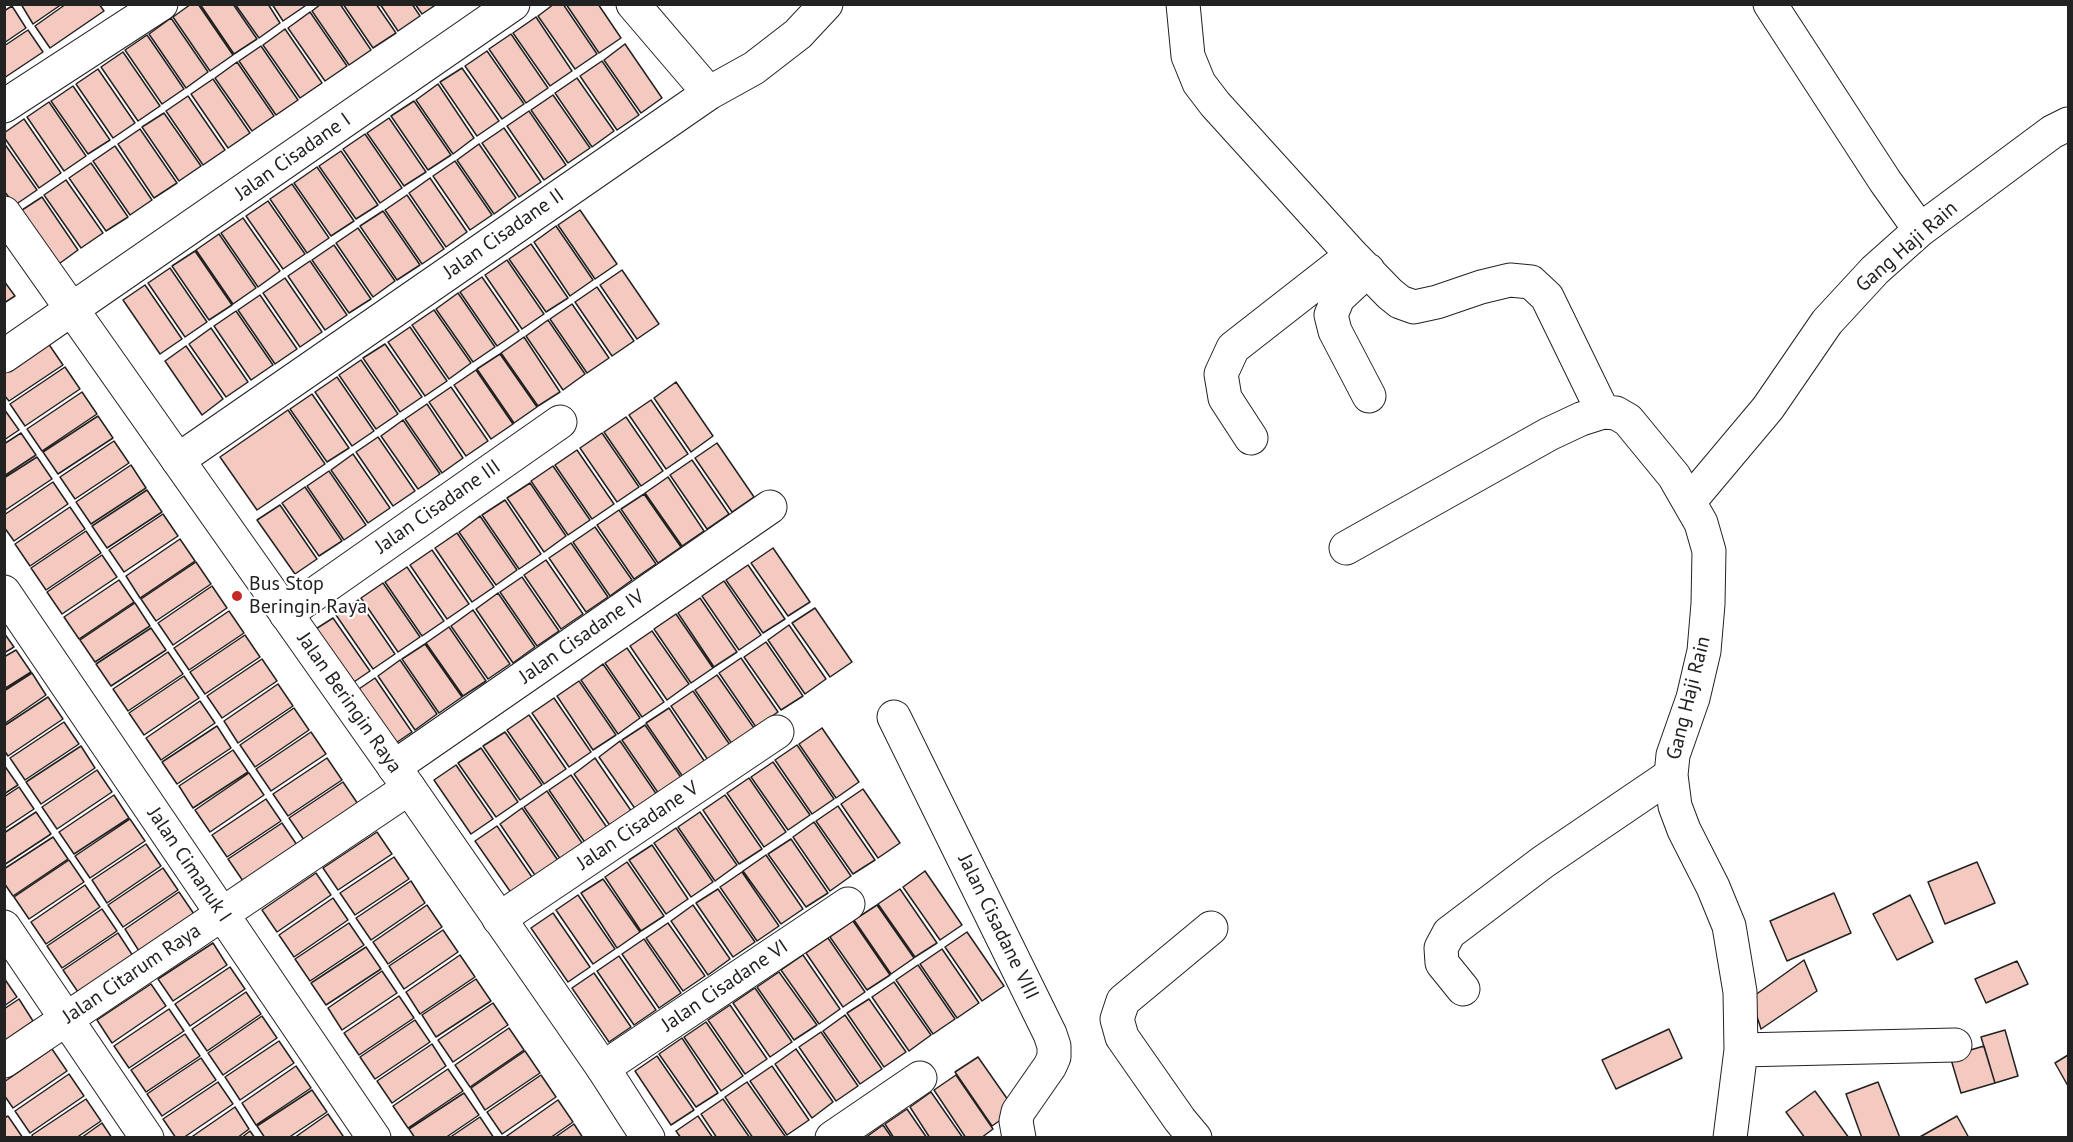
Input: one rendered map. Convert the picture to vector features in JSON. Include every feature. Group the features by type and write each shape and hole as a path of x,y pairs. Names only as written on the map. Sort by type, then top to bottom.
{"street":[{"name":"Jalan Cisadane I","path":"4,356 513,4"},
{"path":"633,4 709,93"},
{"name":"Jalan Cisadane II","path":"178,460 709,93 754,68 798,34 826,4"},
{"path":"1182,4 1188,56 1199,83 1215,104 1360,263 1400,302 1414,307 1510,280 1531,282 1547,297 1603,412"},
{"path":"1770,4 1920,230"},
{"path":"4,106 148,8"},
{"name":"Gang Haji Rain","path":"1730,1137 1741,1050 1740,992 1729,926 1713,886 1684,830 1675,806 1671,775 1673,755 1693,698 1704,651 1708,604 1708,551 1701,523 1689,502 1768,408 1827,322 1875,270 1920,230 2052,132 2068,124"},
{"name":"Jalan Beringin Raya","path":"4,213 402,778 603,1068 648,1137"},
{"path":"1360,263 1338,298 1331,315 1335,331 1370,396"},
{"path":"1251,438 1225,398 1221,374 1233,348 1360,263"},
{"path":"1346,548 1549,434 1581,419 1603,412 1616,413 1629,420 1674,476 1689,502"},
{"name":"Jalan Cisadane III","path":"286,614 560,422"},
{"name":"Jalan Cisadane IV","path":"402,778 770,507"},
{"name":"Jalan Cimanuk I","path":"4,592 374,1137"},
{"name":"Jalan Cisadane VIII","path":"894,717 1045,1023 1053,1046 1054,1057 1050,1066 1018,1112 1016,1121 1019,1137"},
{"name":"Jalan Cisadane V","path":"499,919 777,732"},
{"path":"1463,989 1443,963 1441,948 1449,933 1543,862 1671,775"},
{"name":"Jalan Citarum Raya","path":"4,1061 222,913 402,778"},
{"name":"Jalan Cisadane VI","path":"603,1068 848,904"},
{"path":"4,927 147,1137"},
{"path":"1195,1137 1180,1120 1122,1037 1117,1019 1123,1001 1211,928"},
{"path":"1741,1050 1955,1044"},
{"path":"832,1137 920,1078"}],"building":[{"path":"21,4 62,4 33,24"},
{"path":"66,4 99,4 104,11 50,48 35,26"},
{"path":"191,4 198,4 233,55 210,71 173,17"},
{"path":"200,4 233,4 257,39 234,54"},
{"path":"235,4 268,4 280,23 259,38"},
{"path":"272,4 304,4 305,6 283,21"},
{"path":"321,4 340,4 371,50 349,65 312,11"},
{"path":"343,4 376,4 396,33 373,48"},
{"path":"380,4 412,4 420,16 398,31"},
{"path":"415,4 437,4 422,14"},
{"path":"554,4 563,4 597,54 575,69 538,16"},
{"path":"566,4 598,4 621,38 599,53"},
{"path":"12,6 26,28 4,43 4,11"},
{"path":"310,12 347,66 325,81 288,28"},
{"path":"536,17 572,71 550,86 513,33"},
{"path":"171,18 208,72 186,88 149,34"},
{"path":"285,29 322,83 300,98 263,45"},
{"path":"28,30 43,52 4,78 4,46"},
{"path":"511,34 548,88 526,103 489,49"},
{"path":"147,35 184,89 162,104 125,50"},
{"path":"625,44 662,98 641,113 604,60"},
{"path":"261,46 298,100 276,115 239,61"},
{"path":"487,51 524,104 502,119 465,66"},
{"path":"123,52 160,106 138,121 101,67"},
{"path":"602,61 639,115 617,130 580,76"},
{"path":"237,62 274,116 252,131 215,78"},
{"path":"462,68 499,121 477,136 440,82"},
{"path":"98,69 135,123 113,138 76,84"},
{"path":"577,78 614,131 592,147 555,93"},
{"path":"213,79 250,133 228,148 191,94"},
{"path":"438,84 474,138 453,154 416,100"},
{"path":"73,86 110,140 88,154 51,101"},
{"path":"553,95 590,148 568,163 531,110"},
{"path":"188,96 225,150 203,165 166,111"},
{"path":"414,101 451,155 428,170 391,116"},
{"path":"49,102 86,156 64,171 27,117"},
{"path":"529,111 566,165 544,180 507,126"},
{"path":"164,113 201,166 179,181 142,127"},
{"path":"389,118 426,172 404,186 367,133"},
{"path":"24,119 61,173 39,188 4,137 4,133"},
{"path":"504,128 541,182 519,197 482,143"},
{"path":"140,129 177,183 154,198 118,144"},
{"path":"365,134 402,188 380,203 343,149"},
{"path":"4,143 37,190 15,205 4,191"},
{"path":"479,144 516,198 494,214 457,160"},
{"path":"115,146 152,200 130,215 93,161"},
{"path":"341,151 378,205 356,219 319,166"},
{"path":"455,161 492,215 470,230 433,176"},
{"path":"91,163 128,217 106,231 69,178"},
{"path":"317,167 354,221 331,236 294,183"},
{"path":"430,178 467,232 446,247 409,193"},
{"path":"66,180 103,233 81,248 44,195"},
{"path":"292,184 329,238 307,253 270,199"},
{"path":"407,195 444,249 422,264 385,210"},
{"path":"42,197 78,250 56,266 19,212"},
{"path":"268,201 305,254 283,269 246,216"},
{"path":"580,210 617,264 595,279 558,225"},
{"path":"383,211 420,265 397,280 360,226"},
{"path":"243,218 280,271 258,287 221,233"},
{"path":"556,226 593,280 570,296 534,242"},
{"path":"358,228 395,281 373,297 336,243"},
{"path":"219,234 256,288 233,304 196,250"},
{"path":"531,244 568,298 546,312 509,259"},
{"path":"334,245 371,299 349,313 312,260"},
{"path":"195,251 232,305 209,320 172,266"},
{"path":"507,260 544,314 522,329 485,275"},
{"path":"310,261 347,315 325,330 288,276"},
{"path":"170,268 207,322 185,337 148,283"},
{"path":"622,270 659,324 637,339 600,285"},
{"path":"482,277 519,331 497,346 460,292"},
{"path":"285,278 322,332 300,347 263,293"},
{"path":"4,281 15,296 4,303"},
{"path":"145,285 182,339 160,354 123,300"},
{"path":"597,287 634,341 612,356 575,302"},
{"path":"458,293 495,347 473,362 436,309"},
{"path":"260,295 297,349 275,364 238,310"},
{"path":"572,304 609,358 587,373 550,319"},
{"path":"434,310 471,363 449,379 412,325"},
{"path":"236,311 273,365 251,380 214,326"},
{"path":"548,320 585,374 563,390 526,336"},
{"path":"410,327 447,381 425,396 388,342"},
{"path":"211,328 248,382 226,397 189,344"},
{"path":"524,337 560,392 538,406 501,353"},
{"path":"48,343 63,365 9,401 4,395 4,372"},
{"path":"385,344 422,397 400,412 363,358"},
{"path":"186,346 223,399 202,415 165,361"},
{"path":"500,354 537,407 514,423 477,369"},
{"path":"361,360 398,414 376,429 339,375"},
{"path":"65,367 80,389 25,426 10,404"},
{"path":"476,370 513,424 491,439 454,385"},
{"path":"337,377 374,431 352,446 315,392"},
{"path":"676,382 713,436 691,452 654,398"},
{"path":"451,387 488,441 466,456 429,402"},
{"path":"82,392 97,414 42,451 27,429"},
{"path":"312,394 349,448 327,462 290,409"},
{"path":"651,400 688,454 666,469 629,415"},
{"path":"427,404 463,458 442,473 405,419"},
{"path":"4,409 19,430 4,440"},
{"path":"288,410 325,464 257,510 220,457"},
{"path":"98,416 113,438 58,474 43,452"},
{"path":"626,417 663,471 641,486 604,432"},
{"path":"403,420 440,474 418,489 381,436"},
{"path":"21,433 36,455 4,476 4,444"},
{"path":"602,433 639,487 617,502 580,448"},
{"path":"378,437 415,491 393,506 356,452"},
{"path":"114,441 129,463 75,499 60,477"},
{"path":"717,443 754,497 732,512 695,458"},
{"path":"577,450 614,504 592,519 555,465"},
{"path":"353,454 390,508 368,523 331,470"},
{"path":"37,457 52,479 4,511 4,478"},
{"path":"692,460 729,514 707,529 670,475"},
{"path":"131,465 146,488 91,524 76,502"},
{"path":"553,466 590,520 568,535 531,481"},
{"path":"329,471 366,525 344,540 307,486"},
{"path":"668,477 704,531 682,546 645,493"},
{"path":"53,482 68,504 14,541 4,527 4,515"},
{"path":"530,483 566,536 544,552 507,498"},
{"path":"305,487 342,541 319,556 282,503"},
{"path":"147,490 162,512 107,548 92,526"},
{"path":"644,494 681,547 658,563 621,509"},
{"path":"505,500 541,554 519,569 482,515"},
{"path":"280,505 317,559 295,574 257,520"},
{"path":"70,507 85,529 30,566 15,544"},
{"path":"619,510 656,564 634,579 597,525"},
{"path":"163,514 178,536 124,572 109,550"},
{"path":"480,516 517,570 496,585 459,532"},
{"path":"595,527 632,580 610,596 573,542"},
{"path":"86,531 101,553 46,590 31,568"},
{"path":"457,533 494,587 472,602 435,548"},
{"path":"180,539 195,561 140,598 126,576"},
{"path":"571,543 608,597 586,612 549,558"},
{"path":"773,548 810,602 788,616 751,563"},
{"path":"432,550 469,604 447,619 410,565"},
{"path":"102,555 117,577 62,614 47,592"},
{"path":"546,560 583,614 561,629 524,575"},
{"path":"196,562 211,584 156,621 141,599"},
{"path":"748,565 785,619 763,633 726,580"},
{"path":"407,567 444,621 422,636 385,582"},
{"path":"522,577 559,631 537,646 500,592"},
{"path":"119,580 134,602 79,639 64,617"},
{"path":"724,581 761,635 739,650 702,596"},
{"path":"383,583 420,637 398,652 361,598"},
{"path":"212,586 227,608 173,645 158,623"},
{"path":"498,593 535,647 513,663 476,609"},
{"path":"700,598 737,652 714,667 678,613"},
{"path":"358,600 395,654 373,669 336,615"},
{"path":"135,603 150,626 95,662 80,640"},
{"path":"815,608 852,662 830,677 792,623"},
{"path":"473,610 510,664 488,679 451,626"},
{"path":"229,611 244,633 189,670 174,648"},
{"path":"676,614 713,668 691,683 654,629"},
{"path":"333,618 370,671 348,686 311,632"},
{"path":"789,625 826,679 805,694 768,640"},
{"path":"449,627 486,681 463,696 426,643"},
{"path":"151,628 166,650 111,686 96,664"},
{"path":"652,631 689,684 667,700 630,646"},
{"path":"4,633 14,647 4,653"},
{"path":"245,635 260,657 205,694 190,672"},
{"path":"766,642 803,696 781,710 744,657"},
{"path":"425,644 462,697 439,713 402,659"},
{"path":"627,648 664,702 642,717 605,663"},
{"path":"16,650 31,672 4,689 4,657"},
{"path":"168,652 183,674 128,711 113,689"},
{"path":"741,658 778,712 756,727 719,673"},
{"path":"262,659 277,681 222,718 207,696"},
{"path":"400,660 437,714 415,730 378,676"},
{"path":"603,664 640,718 618,734 581,680"},
{"path":"32,673 46,695 4,724 4,691"},
{"path":"717,675 754,728 732,744 695,690"},
{"path":"184,676 199,698 144,735 129,713"},
{"path":"375,678 412,732 390,747 353,693"},
{"path":"579,681 616,735 593,750 557,696"},
{"path":"278,684 293,706 238,743 224,721"},
{"path":"693,691 730,745 708,760 671,706"},
{"path":"48,697 63,719 8,756 4,750 4,726"},
{"path":"554,698 591,752 569,767 532,713"},
{"path":"200,701 215,723 161,760 146,738"},
{"path":"294,708 309,730 255,767 240,745"},
{"path":"669,708 705,762 683,777 646,723"},
{"path":"529,715 566,769 544,784 507,730"},
{"path":"64,722 79,744 25,780 10,758"},
{"path":"645,725 682,779 659,794 622,740"},
{"path":"217,726 231,748 177,784 162,762"},
{"path":"822,728 859,782 836,798 799,744"},
{"path":"311,732 326,754 271,791 256,769"},
{"path":"505,732 542,785 520,800 483,746"},
{"path":"620,741 657,795 636,810 599,757"},
{"path":"797,745 834,799 812,814 775,760"},
{"path":"81,746 95,768 41,804 26,782"},
{"path":"481,748 518,802 496,817 458,763"},
{"path":"233,750 248,772 193,808 179,786"},
{"path":"327,758 342,780 288,816 273,794"},
{"path":"595,758 632,812 611,827 574,774"},
{"path":"773,762 810,815 788,830 751,777"},
{"path":"4,765 18,785 4,794"},
{"path":"456,765 493,819 471,834 434,780"},
{"path":"97,770 112,792 57,829 42,807"},
{"path":"249,773 264,795 210,832 195,810"},
{"path":"571,775 608,829 586,844 549,790"},
{"path":"749,778 786,832 764,847 727,793"},
{"path":"343,782 358,804 304,840 289,818"},
{"path":"19,787 34,809 4,829 4,797"},
{"path":"863,789 900,843 878,858 841,804"},
{"path":"547,791 584,846 561,860 524,807"},
{"path":"114,795 129,818 74,854 59,832"},
{"path":"725,795 762,849 739,864 703,810"},
{"path":"266,799 281,821 227,857 212,835"},
{"path":"838,806 875,860 853,874 816,821"},
{"path":"522,808 559,862 537,878 500,824"},
{"path":"36,812 51,834 4,865 4,833"},
{"path":"700,812 737,865 715,881 678,827"},
{"path":"130,819 145,841 90,878 75,856"},
{"path":"814,822 851,876 830,891 793,837"},
{"path":"282,823 297,845 243,881 228,859"},
{"path":"497,826 534,880 512,894 475,841"},
{"path":"676,828 713,882 691,897 654,843"},
{"path":"377,832 392,854 338,890 323,868"},
{"path":"53,837 68,859 13,896 4,883 4,869"},
{"path":"791,839 828,893 806,907 768,854"},
{"path":"146,844 161,866 107,903 92,880"},
{"path":"652,845 688,899 666,914 629,860"},
{"path":"766,855 803,909 781,924 743,871"},
{"path":"394,857 409,879 355,915 340,893"},
{"path":"69,860 84,882 29,919 14,897"},
{"path":"627,862 664,916 641,931 605,877"},
{"path":"1977,862 1995,903 1945,924 1928,882"},
{"path":"163,868 178,890 123,927 108,905"},
{"path":"925,871 962,925 940,940 903,887"},
{"path":"742,872 779,926 757,941 720,887"},
{"path":"316,873 331,895 277,932 262,910"},
{"path":"603,879 640,932 617,948 581,893"},
{"path":"411,881 425,903 371,940 356,918"},
{"path":"85,885 100,907 46,944 31,922"},
{"path":"718,889 755,942 733,957 696,903"},
{"path":"900,889 937,943 915,957 878,904"},
{"path":"179,892 194,914 139,951 125,929"},
{"path":"1834,893 1851,933 1787,961 1770,921"},
{"path":"578,895 615,949 593,964 556,910"},
{"path":"1910,895 1933,942 1897,960 1873,914"},
{"path":"333,898 348,920 294,957 279,935"},
{"path":"427,905 442,927 388,964 373,942"},
{"path":"693,905 730,959 708,975 671,921"},
{"path":"877,905 914,958 891,974 854,920"},
{"path":"102,909 117,931 62,968 47,946"},
{"path":"553,913 590,967 568,982 531,928"},
{"path":"853,921 890,975 867,990 830,937"},
{"path":"349,923 364,945 310,981 295,959"},
{"path":"668,923 705,976 683,991 646,938"},
{"path":"443,930 458,952 404,989 389,966"},
{"path":"967,932 1004,986 982,1001 945,947"},
{"path":"118,933 133,956 78,992 63,970"},
{"path":"828,938 865,992 843,1007 806,953"},
{"path":"644,939 681,993 659,1008 622,954"},
{"path":"213,943 227,965 173,1001 158,979"},
{"path":"366,947 381,969 326,1005 311,983"},
{"path":"942,949 979,1003 957,1018 920,964"},
{"path":"460,955 475,977 420,1014 406,992"},
{"path":"803,955 840,1009 819,1024 781,970"},
{"path":"619,956 656,1010 634,1025 597,971"},
{"path":"1804,960 1817,991 1761,1029 1751,998"},
{"path":"2017,961 2028,984 1986,1003 1975,979"},
{"path":"918,965 955,1019 933,1034 896,980"},
{"path":"230,967 245,989 190,1026 175,1004"},
{"path":"382,971 397,993 342,1030 328,1008"},
{"path":"779,972 817,1025 794,1040 757,987"},
{"path":"594,973 631,1027 609,1042 572,988"},
{"path":"4,978 17,997 4,1006"},
{"path":"476,979 491,1001 436,1037 422,1015"},
{"path":"894,982 931,1035 909,1051 872,997"},
{"path":"151,984 166,1006 112,1043 97,1020"},
{"path":"755,988 792,1042 770,1057 733,1003"},
{"path":"246,992 261,1014 207,1051 192,1029"},
{"path":"399,996 414,1018 359,1055 344,1033"},
{"path":"19,999 33,1021 4,1041 4,1009"},
{"path":"869,999 906,1052 884,1067 847,1013"},
{"path":"493,1003 508,1025 453,1062 438,1040"},
{"path":"730,1005 767,1059 745,1074 708,1020"},
{"path":"169,1009 184,1031 129,1068 114,1046"},
{"path":"845,1015 882,1069 860,1084 823,1031"},
{"path":"262,1016 277,1038 223,1075 208,1053"},
{"path":"415,1020 430,1042 375,1079 360,1057"},
{"path":"706,1022 743,1076 721,1091 684,1037"},
{"path":"509,1028 524,1050 470,1087 455,1065"},
{"path":"1669,1029 1682,1058 1616,1089 1602,1060"},
{"path":"2005,1030 2018,1076 1995,1083 1981,1037"},
{"path":"821,1032 858,1086 836,1101 799,1047"},
{"path":"185,1034 200,1056 146,1092 131,1070"},
{"path":"682,1038 718,1093 696,1107 659,1054"},
{"path":"279,1041 294,1063 240,1100 225,1077"},
{"path":"432,1044 446,1066 392,1103 377,1081"},
{"path":"1984,1046 1995,1083 1961,1093 1950,1056"},
{"path":"52,1049 67,1071 13,1108 4,1095 4,1082"},
{"path":"796,1049 833,1102 812,1118 775,1064"},
{"path":"525,1051 540,1073 485,1110 471,1088"},
{"path":"2068,1055 2068,1086 2055,1063"},
{"path":"657,1056 694,1110 671,1125 635,1071"},
{"path":"978,1057 1015,1110 992,1126 955,1072"},
{"path":"201,1058 216,1080 162,1116 147,1094"},
{"path":"296,1066 311,1088 256,1125 242,1103"},
{"path":"772,1066 809,1120 787,1135 750,1081"},
{"path":"448,1069 463,1091 408,1128 393,1106"},
{"path":"69,1074 84,1096 30,1133 15,1111"},
{"path":"541,1075 556,1097 502,1134 487,1112"},
{"path":"956,1075 993,1129 981,1138 966,1138 934,1090"},
{"path":"218,1082 233,1104 183,1138 176,1138 163,1119"},
{"path":"747,1082 785,1136 782,1138 753,1138 725,1097"},
{"path":"1878,1082 1900,1138 1862,1138 1846,1094"},
{"path":"312,1090 327,1112 288,1138 265,1138 257,1126"},
{"path":"1815,1091 1849,1138 1805,1138 1786,1112"},
{"path":"931,1092 963,1138 930,1138 910,1107"},
{"path":"464,1093 479,1115 445,1138 415,1138 409,1129"},
{"path":"86,1099 101,1121 76,1138 33,1138 32,1135"},
{"path":"723,1099 750,1138 717,1138 701,1114"},
{"path":"558,1100 573,1122 550,1138 504,1138"},
{"path":"235,1107 249,1129 237,1138 190,1138"},
{"path":"907,1109 927,1138 894,1138 885,1124"},
{"path":"328,1114 343,1136 341,1138 294,1138"},
{"path":"8,1116 23,1138 4,1138 4,1118"},
{"path":"698,1116 713,1138 681,1138 676,1131"},
{"path":"1957,1116 1969,1138 1918,1138"},
{"path":"480,1117 494,1138 449,1138"},
{"path":"102,1123 112,1138 81,1138"},
{"path":"574,1124 583,1138 554,1138"},
{"path":"883,1125 892,1138 865,1138"},
{"path":"250,1131 255,1138 241,1138"}],"place":[{"name":"Bus Stop Beringin Raya","path":"237,596"}]}
